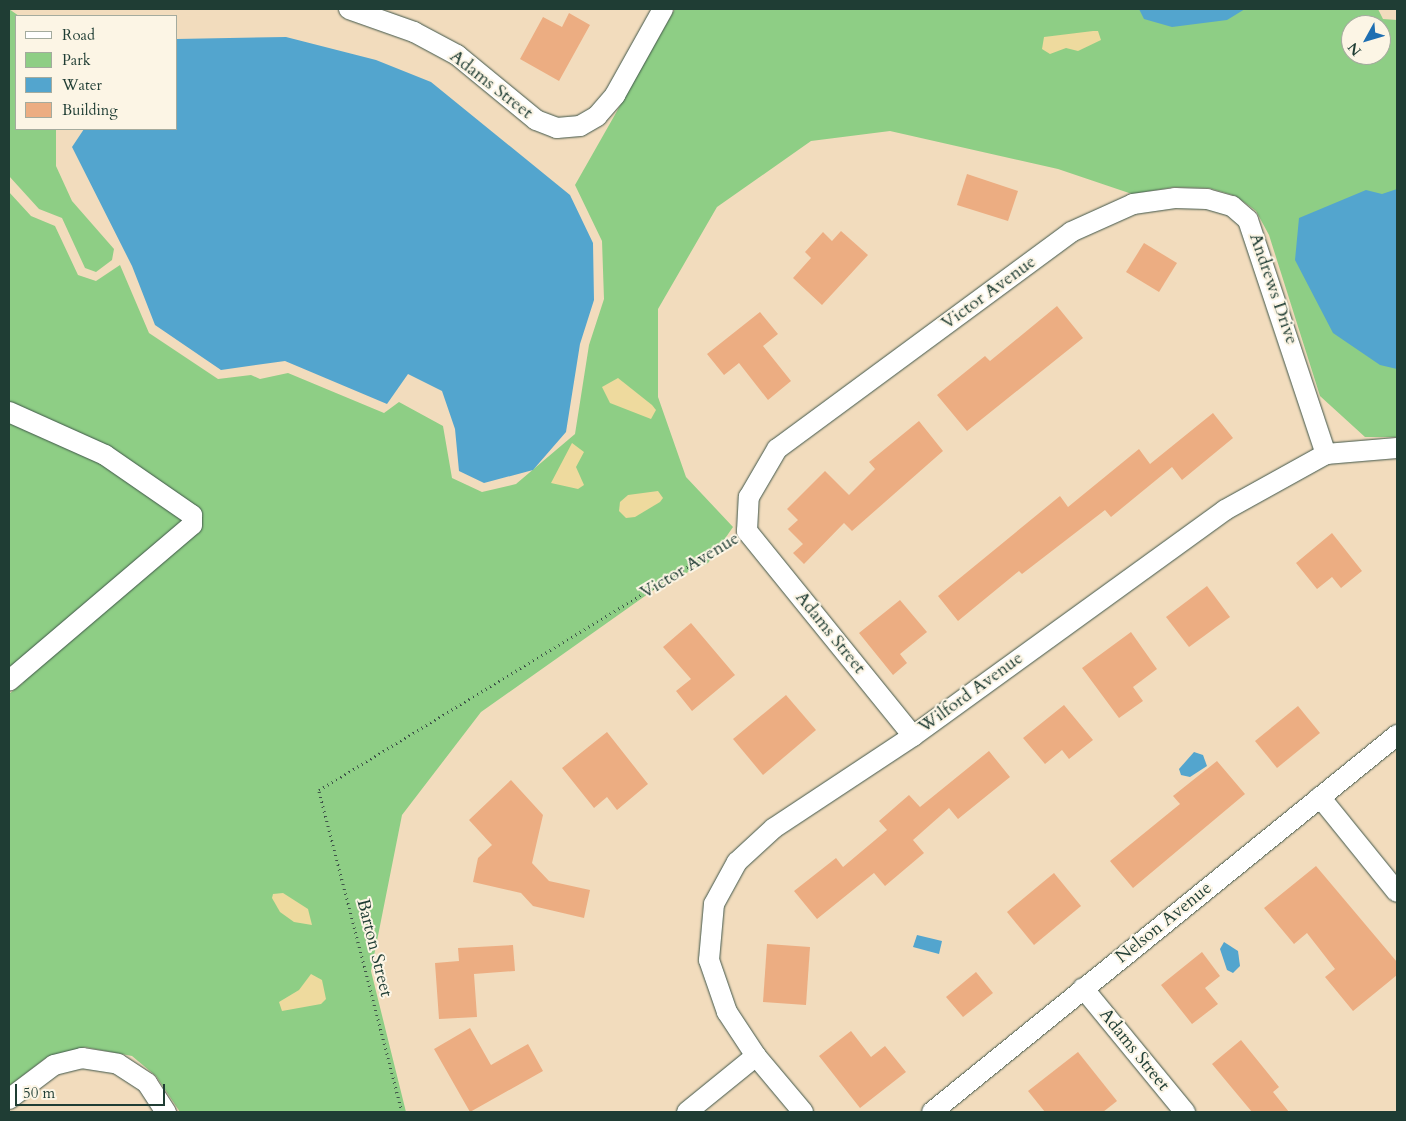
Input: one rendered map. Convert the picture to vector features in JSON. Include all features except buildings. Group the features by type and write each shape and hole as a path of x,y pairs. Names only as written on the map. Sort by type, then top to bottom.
{"street":[{"name":"Adams Street","path":"350,9 414,32 457,55 536,120 557,128 580,126 597,116 615,95 663,9"},
{"name":"Andrews Drive","path":"1071,232 1133,204 1175,198 1207,199 1232,206 1248,220 1258,239 1326,454"},
{"name":"Victor Avenue","path":"747,531 749,497 777,449 1071,232"},
{"path":"9,412 105,454 192,515 192,525 9,681"},
{"name":"Wilford Avenue","path":"803,1112 756,1056 728,1012 710,960 714,904 737,862 774,828 912,736 1225,510 1326,454 1397,448"},
{"name":"Adams Street","path":"747,531 912,736"},
{"name":"Nelson Avenue","path":"932,1112 1397,735"},
{"path":"1320,797 1397,892"},
{"name":"Adams Street","path":"1083,988 1185,1112"},
{"path":"687,1112 756,1056"},
{"path":"9,1099 54,1065 82,1058 118,1064 147,1082 166,1112"}],"path":[{"name":"Victor Avenue","path":"319,790 747,531"},
{"name":"Barton Street","path":"319,790 402,1112"}],"green space":[{"path":"9,9 18,15 15,15 15,130 56,130 56,166 72,201 114,249 112,260 96,272 85,268 62,218 39,209 9,176"},
{"path":"675,9 1378,9 1381,15 1341,15 1341,65 1391,65 1391,20 1397,20 1397,437 1365,437 1320,396 1269,235 1256,211 1236,196 1209,188 1174,187 1132,194 1058,169 890,131 811,141 717,207 658,309 658,397 686,477 733,527 708,563 662,584 481,712 402,815 371,971 406,1112 180,1112 156,1076 132,1056 85,1047 47,1057 9,1086 9,694 23,683 9,668 9,192 31,216 55,226 78,275 96,281 120,265 149,333 218,379 251,375 260,379 288,373 384,413 399,402 443,426 452,478 482,492 516,484 575,434 589,345 604,299 602,241 575,185"}],"sand":[{"path":"1098,31 1101,40 1078,51 1066,48 1050,54 1042,49 1044,37"},
{"path":"618,378 652,405 656,410 651,419 610,403 602,387"},
{"path":"572,443 584,452 576,467 584,485 578,489 551,483"},
{"path":"658,491 663,498 660,502 635,517 626,518 619,511 620,502 628,495"},
{"path":"283,893 308,909 312,925 294,922 280,912 272,898 273,894"},
{"path":"311,974 322,980 326,999 321,1004 282,1011 279,1002 299,990"}],"water":[{"path":"1139,9 1245,9 1227,20 1172,27 1144,19"},
{"path":"286,37 376,60 431,82 570,195 593,243 594,300 580,344 566,432 533,470 484,483 459,471 455,429 442,391 408,374 387,404 285,361 221,370 155,325 132,266 72,147 83,130 178,130 178,39"},
{"path":"1397,189 1397,369 1380,365 1333,333 1295,260 1299,218 1366,190 1382,194"},
{"path":"1194,752 1203,755 1207,766 1190,777 1181,775 1179,769"},
{"path":"917,935 942,941 939,954 913,947"},
{"path":"1224,942 1238,951 1240,966 1233,973 1227,970 1220,949"}]}
